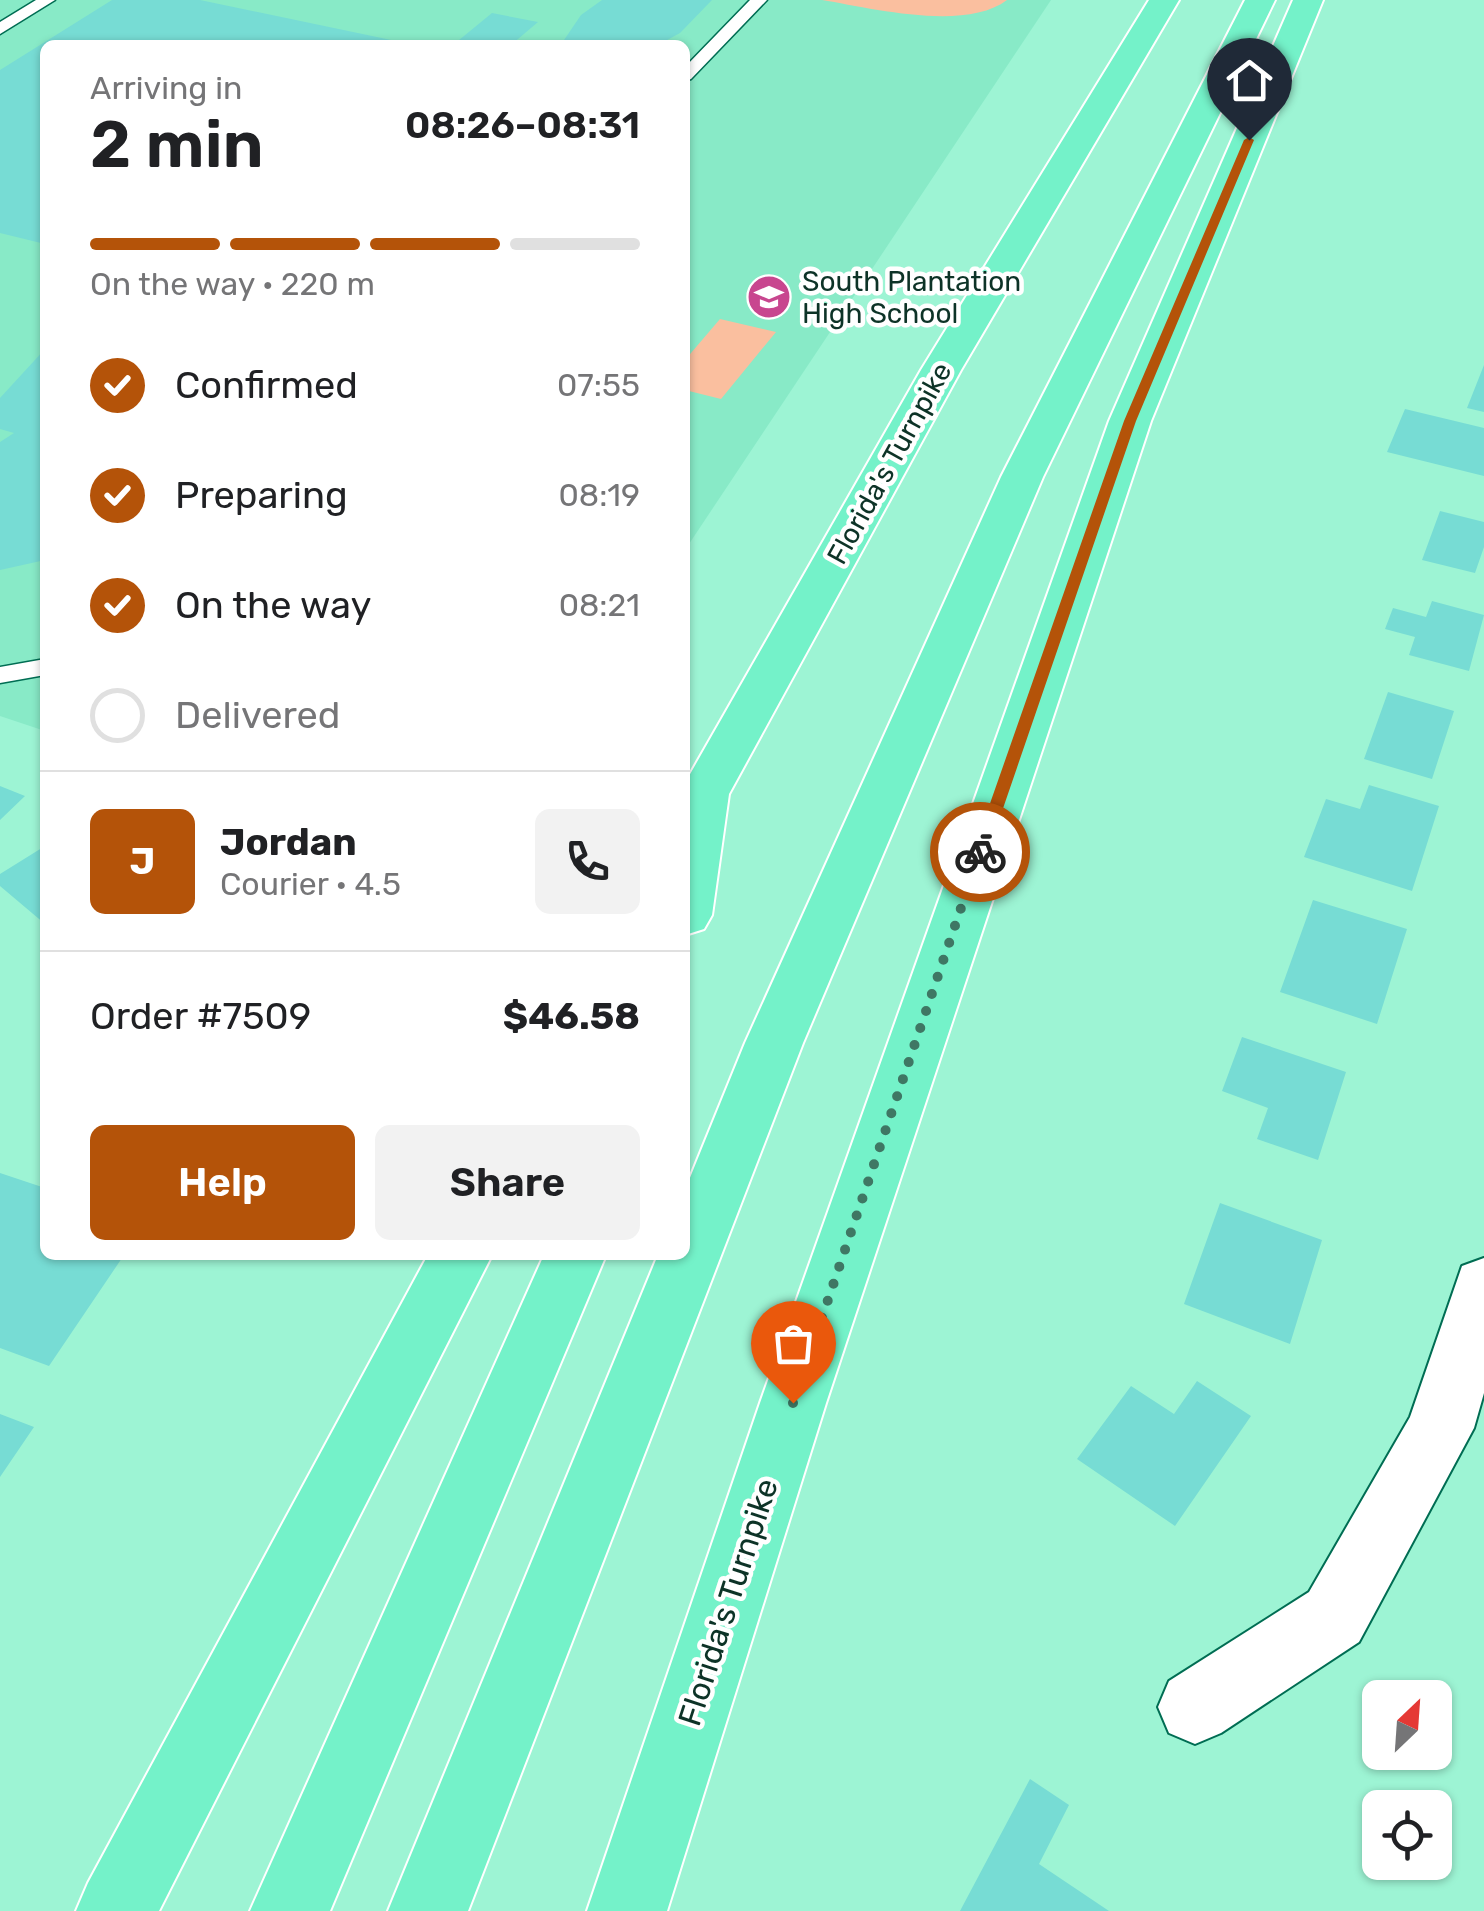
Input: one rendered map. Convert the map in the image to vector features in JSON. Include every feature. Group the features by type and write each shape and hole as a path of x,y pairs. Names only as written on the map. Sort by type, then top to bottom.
{"highway":[{"name":"Florida's Turnpike","path":"694,810 941,370 1164,0"},
{"path":"690,1254 774,1043 1022,476 1260,0"},
{"name":"Florida's Turnpike","path":"627,1911 793,1403 1130,421 1308,0"},
{"path":"690,857 694,810"},
{"path":"116,1911 458,1260"},
{"path":"290,1911 573,1260"},
{"path":"428,1911 688,1260"}],"street":[{"path":"1196,1707 1334,1617 1440,1428 1484,1286"}],"lane":[{"path":"0,29 47,0"},
{"path":"690,71 759,0"},
{"path":"0,675 40,668"}],"shaded area":[{"name":"South Plantation High School","path":"0,0 1051,0 690,542 690,40 40,40 40,729 0,716"},
{"path":"822,0 1007,0 989,10 943,16"},
{"path":"720,319 776,332 721,399 690,391 690,354"}],"building":[{"path":"112,0 200,0 391,40 48,40"},
{"path":"602,0 712,0 680,33 667,40 564,40 581,15"},
{"path":"492,13 538,22 517,40 459,40"},
{"path":"40,45 40,243 0,233 0,70"},
{"path":"40,354 40,561 0,570 0,442 14,433 0,429 0,398"},
{"path":"1484,365 1484,412 1467,408"},
{"path":"1405,409 1484,428 1484,476 1387,452"},
{"path":"1440,511 1484,522 1484,547 1475,573 1422,560"},
{"path":"1432,601 1484,615 1469,671 1409,655 1415,637 1385,629 1393,608 1426,617"},
{"path":"1388,692 1454,711 1432,779 1364,759"},
{"path":"1369,785 1439,806 1412,891 1304,857 1326,799 1360,809"},
{"path":"0,786 25,796 0,820"},
{"path":"40,849 40,920 0,886 0,874"},
{"path":"1313,900 1407,929 1377,1024 1280,992"},
{"path":"1242,1037 1346,1072 1318,1160 1257,1139 1268,1108 1222,1091"},
{"path":"0,1173 40,1186 40,1260 121,1260 49,1366 0,1348"},
{"path":"1220,1203 1322,1240 1290,1344 1184,1304"},
{"path":"1197,1381 1251,1416 1175,1526 1077,1459 1131,1386 1174,1414"},
{"path":"0,1414 34,1427 0,1477"},
{"path":"1030,1779 1069,1805 1039,1864 1109,1911 960,1911"}],"way so far":[{"path":"793,1403 980,852"}],"place":[{"name":"South Plantation High School","path":"769,297"}],"route":[{"path":"980,852 1130,421 1249,140"}]}
